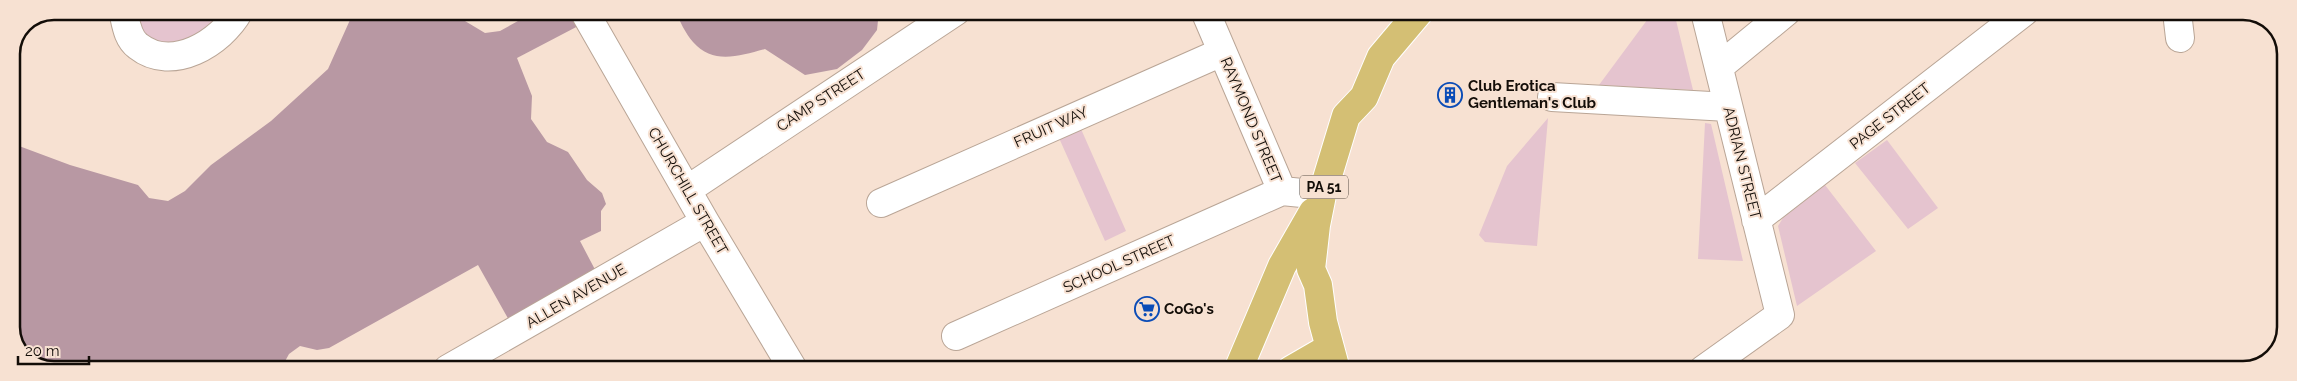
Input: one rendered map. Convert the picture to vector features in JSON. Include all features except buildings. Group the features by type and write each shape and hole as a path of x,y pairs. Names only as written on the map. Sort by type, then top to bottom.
{"main road":[{"name":"PA 51","path":"1332,359 1318,285 1311,269 1316,225 1322,195 1346,116 1364,97 1381,57 1412,20"},
{"name":"PA 51","path":"1318,285 1329,272 1336,218 1347,170 1364,119 1364,97"},
{"path":"1242,361 1282,266 1322,195"}],"street":[{"path":"125,20 128,34 137,46 159,56 184,54 208,44 226,30 233,20"},
{"name":"CHURCHILL STREET","path":"589,20 705,222 788,361"},
{"name":"CAMP STREET","path":"687,190 942,20"},
{"name":"RAYMOND STREET","path":"1208,20 1282,191 1322,195"},
{"name":"ADRIAN STREET","path":"1707,20 1780,315 1715,361"},
{"path":"1719,67 1776,20"},
{"name":"PAGE STREET","path":"1756,220 2014,20"},
{"name":"FRUIT WAY","path":"881,203 1222,52"},
{"path":"1552,97 1728,107"},
{"name":"SCHOOL STREET","path":"956,336 1282,191"},
{"name":"ALLEN AVENUE","path":"462,361 705,222"}],"shaded area":[{"path":"130,20 223,20 159,56"},
{"path":"350,20 463,20 485,33 500,31 520,20 580,20 582,24 517,58 532,96 531,119 547,142 568,152 587,180 602,193 606,204 601,211 601,231 580,241 601,281 515,331 478,265 329,348 317,350 300,346 289,354 285,361 50,361 33,354 27,348 20,329 20,146 70,165 138,185 149,198 168,201 185,191 211,165 271,121 328,69"},
{"path":"680,20 878,20 877,30 862,50 837,69 805,75 765,49 727,57 709,54 693,42"},
{"path":"1647,20 1676,20 1693,90 1599,85"},
{"path":"1548,118 1537,246 1485,242 1479,235 1507,166"},
{"path":"1705,123 1711,124 1743,261 1698,259"},
{"path":"1081,129 1126,231 1105,241 1059,138"},
{"path":"1887,140 1938,208 1908,229 1855,163"},
{"path":"1825,185 1876,251 1797,306 1778,226 1783,218"}],"place":[{"name":"Club Erotica Gentleman's Club","path":"1450,95"},
{"name":"CoGo's","path":"1147,309"}]}
